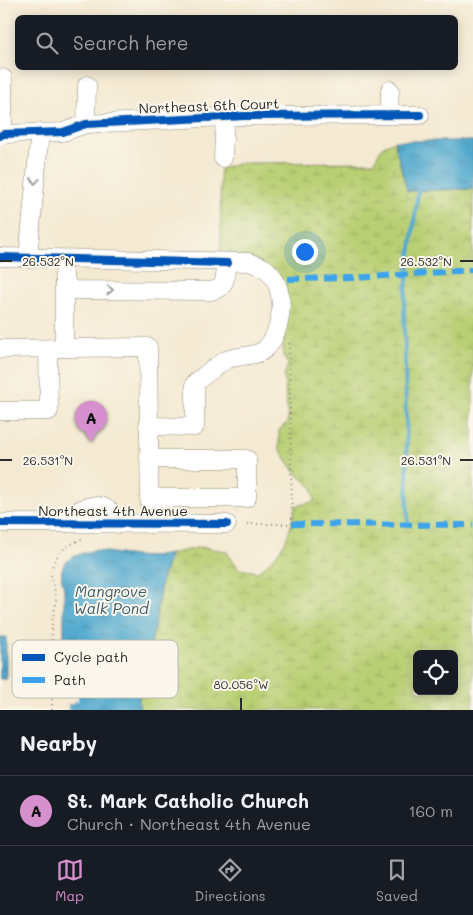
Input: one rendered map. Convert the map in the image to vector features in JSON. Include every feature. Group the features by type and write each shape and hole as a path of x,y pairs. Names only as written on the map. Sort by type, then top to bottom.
{"street":[{"path":"2,135 3,78"},
{"path":"86,124 87,85"},
{"path":"389,115 390,90"},
{"name":"Northeast 6th Court","path":"2,135 63,132 86,124 224,117 420,115"},
{"path":"223,158 224,117"},
{"path":"28,258 40,132"},
{"path":"0,257 248,262 264,268 275,280 281,301 280,319 274,337 262,352 227,359 195,383 195,427 148,426"},
{"path":"0,411 48,411 64,283 64,259"},
{"path":"64,283 73,290 211,291 220,288 224,282 227,263"},
{"path":"0,349 148,347 150,524"},
{"path":"149,459 247,459 247,498 149,498"},
{"name":"Northeast 4th Avenue","path":"0,523 227,524"}],"path":[{"path":"247,524 292,524 289,338"},
{"path":"52,640 52,621 56,602 51,571 53,563 68,545 84,538"}],"green space":[{"path":"394,141 408,191 473,189 473,710 142,710 139,706 139,698 178,698 178,640 152,640 161,583 170,554 201,547 226,551 239,569 258,572 280,550 288,536 296,506 315,501 312,487 296,473 279,448 279,430 288,422 284,376 288,364 283,356 284,286 221,256 220,169 241,163 374,162 382,147"}],"water":[{"path":"394,141 473,141 473,189 407,191"},
{"name":"Mangrove Walk Pond","path":"95,550 123,555 160,556 170,554 161,583 152,640 64,640 64,588 62,571 68,561"},
{"path":"0,637 6,637 6,679 0,679"},
{"name":"Mangrove Walk Pond","path":"64,698 139,698 139,706 142,710 64,710"}],"pier":[{"path":"61,698 78,698 78,701 73,701 73,704 68,704 68,710 61,710"}],"waterway":[{"path":"408,525 404,306 418,191"}],"marked path":[{"path":"288,279 354,278 473,270"},
{"path":"292,524 473,525"}],"cycle path":[{"path":"0,136 3,134 63,132 86,124 244,116 420,115"},
{"path":"0,257 227,263"},
{"path":"0,523 227,524"}],"place":[{"name":"St. Mark Catholic Church","path":"91,442"}]}
